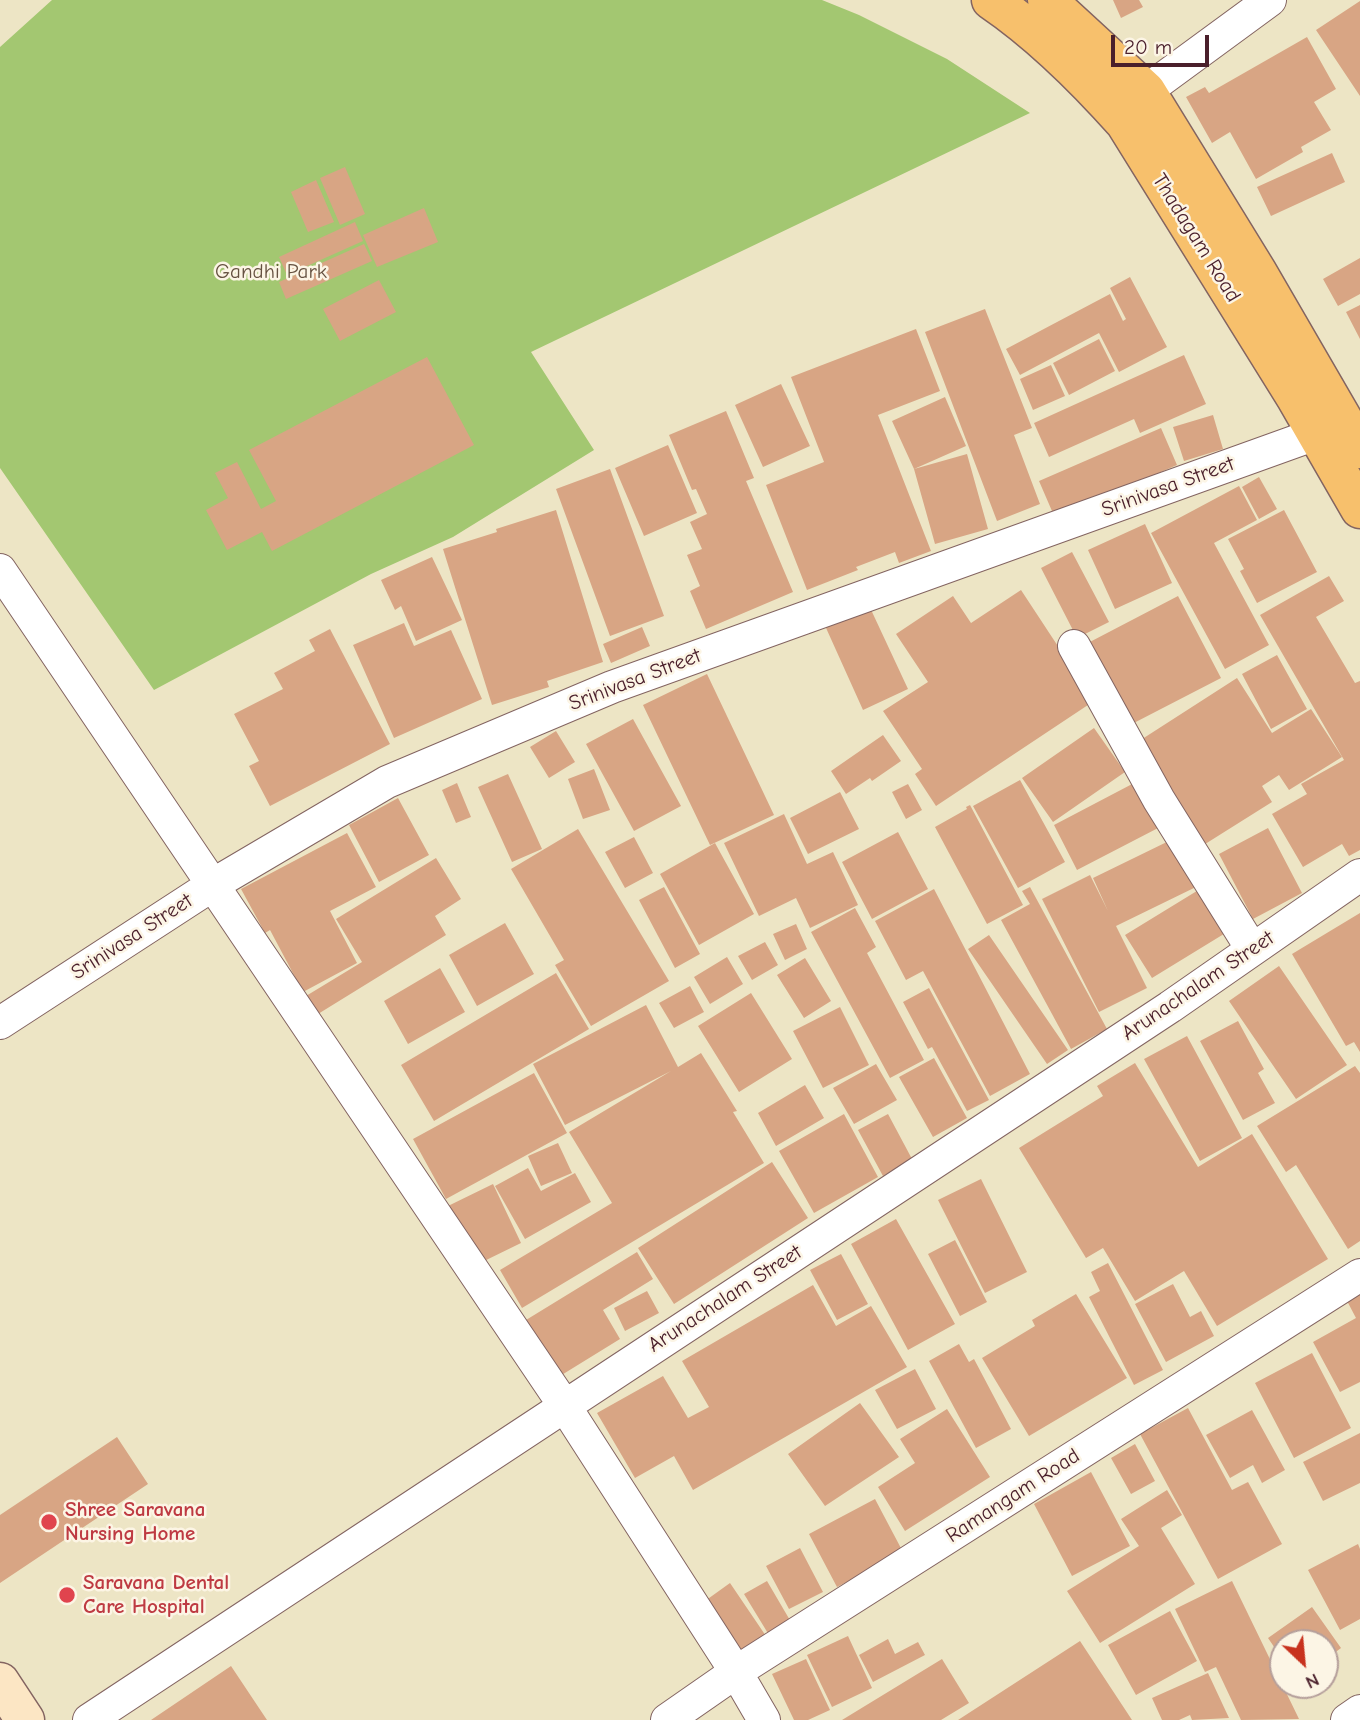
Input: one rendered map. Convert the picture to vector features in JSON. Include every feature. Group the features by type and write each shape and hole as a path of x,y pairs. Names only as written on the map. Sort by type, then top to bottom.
{"main road":[{"name":"Thadagam Road","path":"991,0 1040,38 1125,122 1296,398 1360,509"},
{"name":"Thadagam Road","path":"1047,0 1146,91 1258,274 1360,449"},
{"path":"0,1682 24,1720"}],"street":[{"path":"1146,91 1270,0"},
{"name":"Srinivasa Street","path":"0,1023 214,884 387,782 612,687 1316,434"},
{"path":"0,570 564,1405 764,1720"},
{"path":"1074,646 1159,800 1252,950"},
{"name":"Arunachalam Street","path":"89,1720 1170,1007 1360,875"},
{"name":"Ramangam Road","path":"667,1720 736,1672 1360,1275"},
{"path":"1346,1720 1360,1711"}],"green space":[{"name":"Gandhi Park","path":"52,0 822,0 859,15 947,59 1030,113 531,352 594,450 453,537 371,574 154,690 0,468 0,47"}],"building":[{"path":"1113,0 1139,0 1143,7 1121,18"},
{"path":"1360,1 1360,96 1316,30"},
{"path":"1307,37 1336,89 1314,102 1331,130 1301,147 1303,152 1256,179 1230,132 1212,143 1186,97 1205,87 1209,93"},
{"path":"1332,153 1345,182 1271,216 1257,187"},
{"path":"345,167 365,214 340,225 320,178"},
{"path":"316,180 334,222 308,232 291,192"},
{"path":"424,208 438,242 377,267 363,235"},
{"path":"355,222 363,241 287,275 279,257"},
{"path":"364,244 372,261 286,299 279,282"},
{"path":"1360,258 1360,294 1338,306 1323,279"},
{"path":"1130,277 1167,347 1119,372 1099,333 1020,375 1006,349 1110,294 1123,321 1126,319 1110,288"},
{"path":"379,280 396,312 340,341 323,309"},
{"path":"1360,305 1360,339 1346,312"},
{"path":"985,309 1032,428 1014,435 1040,504 997,521 925,332"},
{"path":"916,329 940,391 878,415 931,551 899,563 895,552 807,590 766,485 824,462 791,377"},
{"path":"1099,339 1115,371 1069,395 1053,363"},
{"path":"1184,355 1206,404 1140,433 1134,419 1049,457 1034,423"},
{"path":"427,357 474,445 272,551 262,532 227,550 206,510 228,498 215,473 237,462 261,509 276,501 249,450"},
{"path":"1051,365 1065,396 1033,410 1020,379"},
{"path":"781,384 810,446 763,467 735,405"},
{"path":"945,397 966,446 914,469 892,421"},
{"path":"726,411 754,478 746,481 793,592 706,629 690,591 700,586 687,555 702,549 690,522 707,514 696,489 692,490 669,435"},
{"path":"1213,415 1223,449 1184,461 1173,427"},
{"path":"1161,428 1177,465 1055,518 1039,481"},
{"path":"668,445 697,513 644,536 615,468"},
{"path":"967,454 988,529 935,544 914,469"},
{"path":"610,469 664,616 610,636 556,489"},
{"path":"1259,477 1277,509 1259,519 1242,487"},
{"path":"1239,486 1257,520 1214,543 1269,645 1225,669 1151,533"},
{"path":"556,510 603,662 547,681 549,687 492,705 443,549"},
{"path":"1284,510 1317,572 1257,603 1240,571 1244,569 1228,539"},
{"path":"1145,524 1172,583 1115,609 1088,550"},
{"path":"1072,552 1109,622 1077,638 1041,568"},
{"path":"432,557 462,620 416,641 401,606 395,610 381,580"},
{"path":"1329,576 1344,601 1316,617 1355,683 1360,681 1360,850 1349,856 1342,844 1303,867 1272,814 1307,794 1301,784 1344,760 1260,615"},
{"path":"1021,590 1094,701 936,806 915,774 922,769 883,711 928,682 896,634 953,596 971,623"},
{"path":"1178,596 1221,678 1128,726 1086,644"},
{"path":"866,599 908,689 863,710 822,619"},
{"path":"404,623 414,646 451,630 482,699 394,738 353,645"},
{"path":"642,627 650,646 611,663 603,644"},
{"path":"330,629 390,744 270,806 249,766 259,761 234,714 283,689 274,673 315,651 309,640"},
{"path":"1277,655 1307,709 1271,729 1242,674"},
{"path":"707,674 774,815 710,845 643,705"},
{"path":"1237,678 1272,733 1311,709 1342,757 1289,790 1279,775 1262,786 1272,802 1202,846 1136,743"},
{"path":"633,719 681,806 634,831 586,744"},
{"path":"1094,728 1125,772 1053,822 1022,778"},
{"path":"556,731 575,762 549,778 530,747"},
{"path":"883,735 901,761 872,781 870,778 846,794 831,771"},
{"path":"594,769 610,810 583,819 568,779"},
{"path":"508,774 542,849 512,862 478,787"},
{"path":"1020,780 1065,862 1018,888 973,806"},
{"path":"1136,782 1160,827 1077,870 1054,825"},
{"path":"457,783 471,817 456,823 442,790"},
{"path":"908,784 922,810 906,819 892,792"},
{"path":"840,792 859,829 808,854 790,818"},
{"path":"398,798 429,855 379,882 349,825"},
{"path":"970,805 1023,905 987,924 935,827"},
{"path":"784,814 807,864 833,852 858,905 810,928 796,898 759,916 724,843"},
{"path":"1268,828 1302,893 1253,919 1219,854"},
{"path":"578,829 669,981 591,1026 555,965 564,960 511,869"},
{"path":"898,832 928,889 872,919 842,862"},
{"path":"347,833 376,887 330,911 357,963 303,992 270,930 265,933 241,889"},
{"path":"634,837 653,873 625,888 605,852"},
{"path":"1175,838 1198,886 1116,926 1147,988 1099,1012 1042,899 1090,875 1108,911 1093,878"},
{"path":"715,843 754,914 699,945 660,874"},
{"path":"436,858 461,899 435,916 446,935 318,1014 306,996 362,962 336,919"},
{"path":"1205,886 1232,929 1152,978 1125,935"},
{"path":"664,887 700,954 675,968 639,900"},
{"path":"1030,887 1107,1029 1071,1049 1001,920 1030,904 1022,891"},
{"path":"934,889 1030,1074 990,1096 923,971 906,980 875,921"},
{"path":"855,908 876,947 867,953 924,1060 890,1078 811,932"},
{"path":"1360,913 1360,1052 1354,1042 1346,1046 1292,954"},
{"path":"505,923 534,974 477,1006 449,955"},
{"path":"796,924 807,949 785,960 773,934"},
{"path":"989,935 1068,1050 1047,1064 968,949"},
{"path":"765,942 778,965 752,980 738,956"},
{"path":"727,957 743,984 710,1004 694,977"},
{"path":"805,958 831,1001 804,1018 777,975"},
{"path":"1279,966 1347,1065 1296,1099 1229,1001"},
{"path":"440,968 465,1012 408,1044 384,1001"},
{"path":"556,973 589,1029 434,1121 401,1065"},
{"path":"690,986 704,1012 674,1028 659,1003"},
{"path":"929,988 989,1100 967,1111 932,1047 928,1049 903,1002"},
{"path":"751,993 792,1059 739,1092 698,1026"},
{"path":"646,1005 678,1067 701,1053 737,1111 733,1112 764,1163 522,1308 500,1270 612,1203 569,1132 671,1071 565,1125 533,1064"},
{"path":"840,1007 869,1065 823,1088 793,1031"},
{"path":"1238,1021 1264,1069 1258,1073 1275,1103 1243,1120 1200,1041"},
{"path":"1187,1036 1242,1138 1200,1161 1144,1059"},
{"path":"934,1058 967,1118 933,1137 899,1077"},
{"path":"1135,1063 1198,1167 1252,1134 1328,1259 1217,1326 1184,1271 1135,1301 1103,1248 1086,1258 1019,1148 1103,1096 1097,1086"},
{"path":"876,1064 897,1100 854,1124 833,1088"},
{"path":"1355,1066 1360,1073 1360,1241 1348,1249 1296,1165 1286,1172 1257,1126"},
{"path":"534,1073 567,1133 446,1199 413,1139"},
{"path":"805,1085 824,1118 776,1146 758,1113"},
{"path":"844,1114 878,1177 814,1213 779,1151"},
{"path":"888,1114 912,1159 883,1176 858,1130"},
{"path":"558,1143 572,1173 541,1186 528,1156"},
{"path":"772,1162 808,1218 674,1304 638,1248"},
{"path":"528,1168 541,1191 575,1173 591,1202 525,1239 495,1186"},
{"path":"981,1179 1027,1272 985,1293 938,1200"},
{"path":"493,1184 521,1243 476,1265 448,1206"},
{"path":"896,1219 955,1324 908,1350 851,1244"},
{"path":"955,1240 987,1302 960,1316 928,1254"},
{"path":"637,1252 653,1279 603,1310 620,1339 560,1376 526,1320"},
{"path":"841,1254 868,1304 837,1320 810,1270"},
{"path":"1108,1263 1163,1370 1134,1385 1089,1297 1100,1291 1091,1272"},
{"path":"1173,1284 1190,1317 1201,1311 1214,1336 1166,1362 1135,1304"},
{"path":"813,1285 836,1326 871,1306 907,1367 693,1490 674,1456 635,1478 597,1413 663,1376 688,1418 709,1407 682,1361"},
{"path":"647,1291 659,1313 625,1331 614,1308"},
{"path":"1360,1292 1360,1382 1340,1392 1313,1342 1356,1318 1346,1299"},
{"path":"1076,1294 1127,1378 1029,1436 982,1358 1035,1326 1032,1320"},
{"path":"959,1344 969,1362 974,1359 1011,1429 976,1448 929,1361"},
{"path":"1312,1353 1351,1428 1294,1458 1255,1383"},
{"path":"915,1369 936,1409 897,1429 875,1390"},
{"path":"860,1403 899,1457 825,1506 788,1454"},
{"path":"1188,1408 1232,1490 1248,1482 1282,1544 1218,1579 1140,1434"},
{"path":"947,1409 990,1477 905,1531 878,1487 915,1463 900,1439"},
{"path":"1252,1410 1285,1470 1262,1483 1253,1465 1230,1478 1206,1435"},
{"path":"1360,1433 1360,1483 1323,1501 1303,1462"},
{"path":"117,1437 148,1484 0,1583 0,1515"},
{"path":"1135,1444 1155,1481 1131,1494 1111,1458"},
{"path":"1091,1472 1130,1546 1072,1576 1034,1504"},
{"path":"1167,1490 1182,1515 1161,1528 1195,1584 1100,1643 1067,1591 1139,1546 1121,1519"},
{"path":"875,1499 903,1552 837,1587 809,1534"},
{"path":"1358,1544 1360,1619 1340,1630 1308,1570"},
{"path":"800,1548 823,1592 789,1609 766,1566"},
{"path":"767,1581 791,1622 769,1635 744,1594"},
{"path":"1232,1581 1269,1657 1269,1699 1289,1699 1299,1719 1241,1720 1216,1667 1205,1672 1175,1609"},
{"path":"730,1583 770,1642 738,1663 698,1606"},
{"path":"1312,1607 1328,1629 1281,1629"},
{"path":"1170,1611 1197,1661 1136,1695 1108,1645"},
{"path":"848,1636 872,1688 832,1707 807,1655"},
{"path":"888,1639 895,1654 918,1642 925,1655 873,1682 859,1655"},
{"path":"1080,1641 1132,1720 958,1720"},
{"path":"806,1659 830,1710 808,1720 794,1720 772,1674"},
{"path":"942,1659 969,1703 941,1720 842,1720"},
{"path":"231,1666 267,1720 151,1720"},
{"path":"1208,1673 1229,1718 1192,1720 1190,1715 1179,1720 1162,1720 1152,1698"}],"place":[{"name":"Shree Saravana Nursing Home","path":"49,1522"},
{"name":"Saravana Dental Care Hospital","path":"67,1595"}]}
